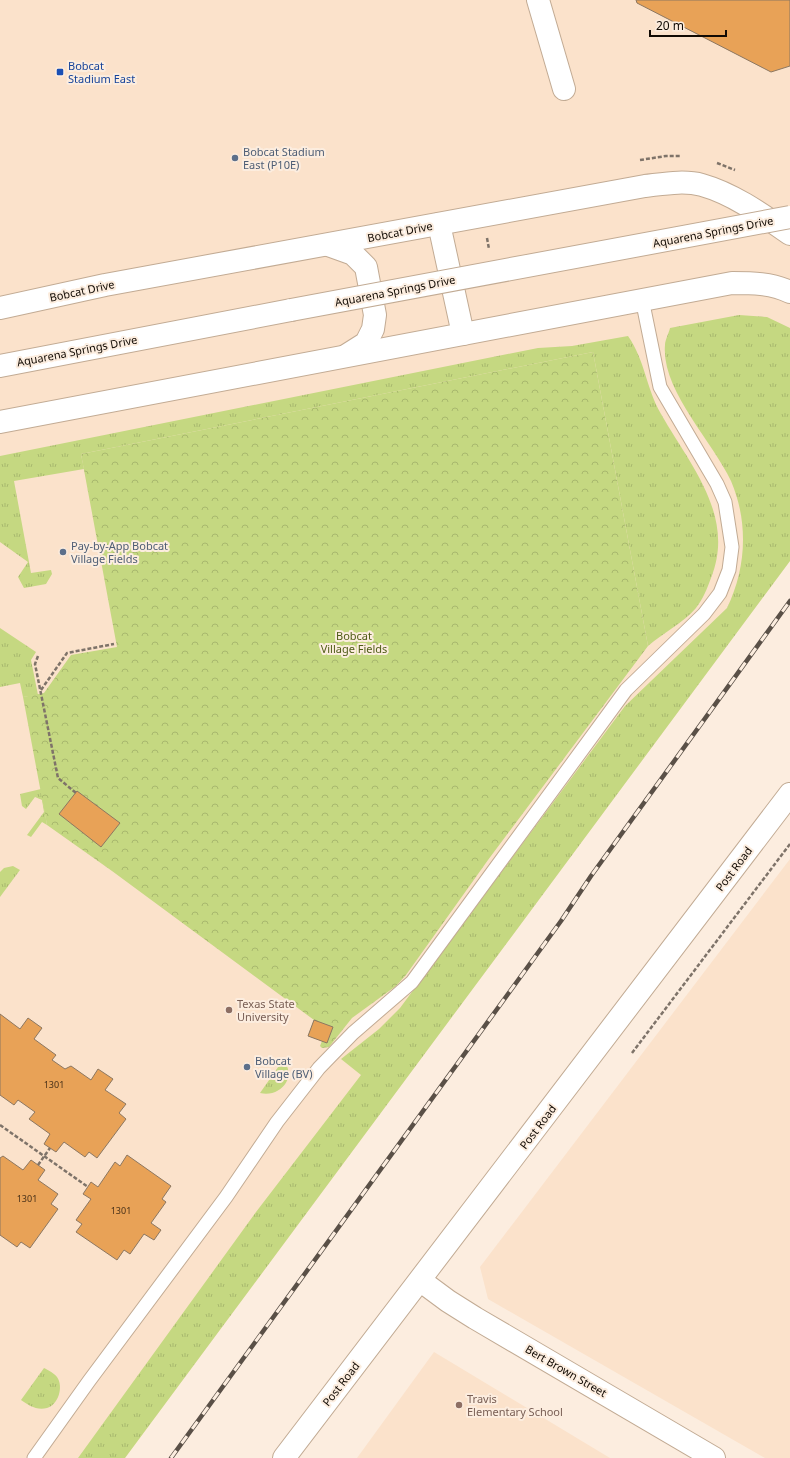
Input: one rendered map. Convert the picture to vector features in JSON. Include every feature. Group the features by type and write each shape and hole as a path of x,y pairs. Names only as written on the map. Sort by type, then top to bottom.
{"street":[{"path":"538,0 564,89"},
{"name":"Bobcat Drive","path":"0,308 105,285 645,186 677,182 702,184 728,196 790,234"},
{"name":"Aquarena Springs Drive","path":"0,366 790,217"},
{"path":"439,224 463,334"},
{"path":"328,245 353,254 366,267 375,315 373,329 366,343 346,356"},
{"path":"0,422 732,283 758,283 778,287 790,292"},
{"name":"Post Road","path":"284,1458 421,1281 790,794"},
{"name":"Bert Brown Street","path":"421,1281 448,1301 475,1318 714,1458"}],"lane":[{"path":"34,1458 89,1381 226,1197 277,1122 319,1068 353,1033 412,982 626,690 704,614 720,593 729,570 732,547 725,502 717,484 660,387 642,299"}],"path":[{"path":"40,690 67,653 114,644"},
{"path":"38,656 35,664 58,778 76,793"},
{"path":"632,1053 790,844"},
{"path":"0,1125 88,1187"},
{"path":"38,1165 50,1148"}],"shaded area":[{"name":"Texas State University","path":"0,0 790,0 790,561 125,1458 0,1458"},
{"path":"790,859 790,1458 765,1458 488,1299 480,1267"},
{"name":"Travis Elementary School","path":"434,1352 610,1458 357,1458"}],"green space":[{"path":"739,315 767,317 790,328 790,561 125,1458 78,1458 256,1212 361,1075 341,1059 379,1029 400,1008 625,706 727,608 738,578 741,562 743,529 741,513 731,481 723,466 679,398 671,380 666,362 665,345 670,328"},
{"path":"628,336 634,345 661,414 696,472 706,492 714,512 718,533 717,555 711,578 701,601 691,613 648,646 593,352 81,454 84,469 14,481 31,573 51,570 52,574 46,584 24,588 18,577 28,562 0,542 0,456 538,348 572,346"},
{"name":"Bobcat Village Fields","path":"593,352 648,646 488,860 406,975 396,986 352,1018 329,1047 322,1048 320,1046 322,1041 308,1036 314,1020 47,825 23,697 44,693 71,655 117,647 81,454"},
{"path":"0,628 36,652 31,660 38,695 23,697 20,683 0,687"},
{"path":"41,789 47,825 42,822 31,837 27,835 44,812 42,800 35,797 26,809 22,806 20,794"},
{"path":"13,866 20,870 0,897 0,872 4,868"},
{"path":"283,1060 289,1073 285,1085 274,1092 267,1094 260,1093"},
{"path":"44,1368 57,1377 60,1390 57,1400 51,1406 40,1409 30,1406 21,1400"}],"building":[{"path":"636,0 790,0 790,66 771,72 637,3"},
{"path":"77,791 120,823 101,847 59,814"},
{"path":"0,1014 20,1029 28,1018 42,1028 34,1039 56,1055 52,1060 65,1069 71,1066 91,1080 98,1069 113,1079 105,1090 126,1104 119,1113 126,1119 97,1158 89,1152 85,1157 64,1142 56,1152 44,1144 50,1134 29,1119 35,1112 18,1100 14,1105 0,1095"},
{"path":"314,1020 333,1027 327,1043 308,1036"},
{"path":"127,1155 171,1186 162,1199 166,1202 151,1223 161,1230 154,1240 144,1234 130,1254 124,1250 117,1260 76,1232 82,1224 76,1220 91,1199 83,1194 91,1182 98,1187 115,1162 120,1166"},
{"path":"3,1156 23,1170 31,1160 45,1170 38,1180 58,1194 51,1204 58,1209 30,1248 21,1242 17,1247 0,1235 0,1158"}],"railway":[{"path":"171,1458 561,921 591,876 790,601"}],"place":[{"name":"Bobcat Stadium East","path":"60,72"},
{"name":"Bobcat Stadium East (P10E)","path":"235,158"},
{"name":"Pay-by-App Bobcat Village Fields","path":"63,552"},
{"name":"Texas State University","path":"229,1010"},
{"name":"Bobcat Village (BV)","path":"247,1067"},
{"name":"Travis Elementary School","path":"459,1405"}]}
